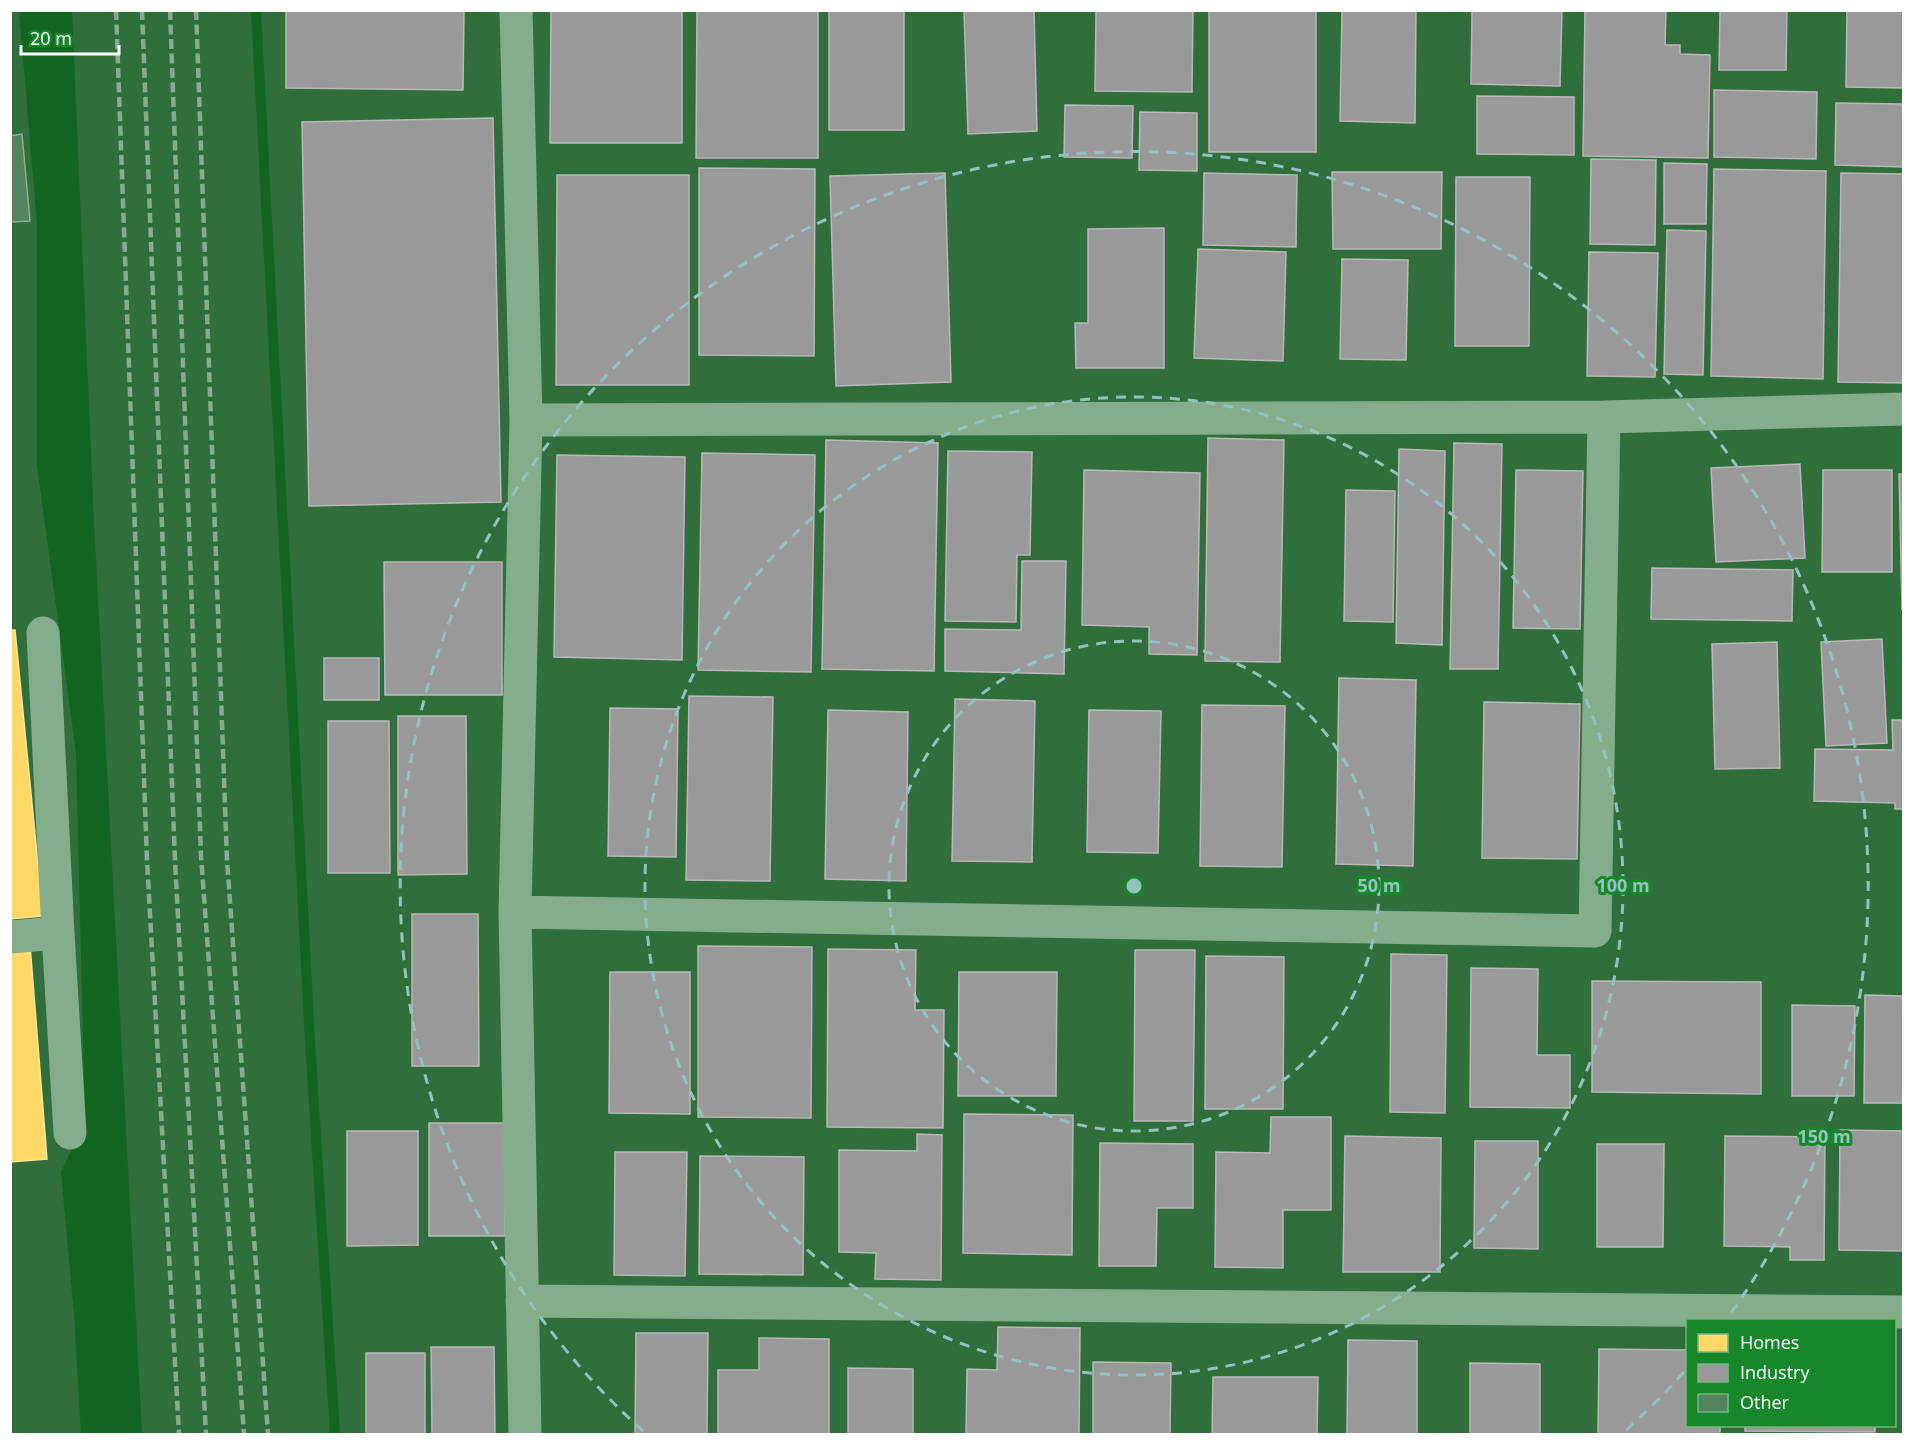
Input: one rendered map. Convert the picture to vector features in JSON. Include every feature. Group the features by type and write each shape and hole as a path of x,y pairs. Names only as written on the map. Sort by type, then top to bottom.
{"street":[{"path":"516,10 526,420 515,912 525,1434"},
{"path":"526,420 1604,417 1904,409"},
{"path":"515,912 1594,931 1604,417"},
{"path":"43,633 70,1133"},
{"path":"10,937 58,933"},
{"path":"522,1300 1904,1312"}],"shaded area":[{"path":"19,11 72,11 94,522 142,1434 81,1434 74,1315 61,1172 85,1121 76,753 37,466 37,224"}],"building: Homes":[{"path":"10,630 15,630 43,916 10,919"},
{"path":"30,945 47,1159 10,1162 10,947"}],"building: Industry":[{"path":"286,10 464,10 463,90 286,88"},
{"path":"551,10 682,10 682,143 550,143"},
{"path":"697,10 818,10 818,158 696,158"},
{"path":"829,10 904,10 904,130 829,130"},
{"path":"964,10 1034,10 1037,131 968,134"},
{"path":"1096,10 1193,10 1192,92 1095,91"},
{"path":"1209,10 1316,10 1316,152 1209,152"},
{"path":"1342,10 1416,10 1415,123 1340,121"},
{"path":"1472,10 1562,10 1560,86 1471,84"},
{"path":"1585,10 1666,10 1665,45 1680,45 1680,54 1710,55 1708,158 1583,156"},
{"path":"1720,10 1787,10 1786,70 1719,70"},
{"path":"1847,10 1904,10 1904,88 1846,87"},
{"path":"1714,90 1817,92 1816,159 1714,157"},
{"path":"1477,96 1574,97 1574,155 1477,154"},
{"path":"1836,103 1904,104 1904,167 1835,165"},
{"path":"1065,105 1133,106 1132,158 1064,157"},
{"path":"1140,112 1197,113 1197,171 1139,170"},
{"path":"493,118 501,502 309,506 302,122"},
{"path":"1591,159 1656,160 1655,245 1590,244"},
{"path":"1664,163 1707,164 1706,224 1664,224"},
{"path":"699,168 815,169 814,356 699,355"},
{"path":"1714,169 1826,171 1823,379 1711,376"},
{"path":"1332,172 1442,172 1441,249 1333,249"},
{"path":"945,173 951,382 836,386 830,176"},
{"path":"1204,173 1297,175 1296,247 1203,245"},
{"path":"1841,173 1904,174 1904,383 1838,382"},
{"path":"557,175 689,175 689,385 556,385"},
{"path":"1456,177 1530,177 1529,346 1455,346"},
{"path":"1164,228 1164,368 1076,368 1075,323 1088,323 1088,229"},
{"path":"1667,230 1706,231 1703,375 1664,374"},
{"path":"1198,249 1286,252 1283,361 1194,358"},
{"path":"1589,252 1658,253 1655,377 1587,376"},
{"path":"1342,259 1408,260 1406,360 1340,359"},
{"path":"1208,438 1284,440 1280,662 1205,661"},
{"path":"826,440 938,443 934,671 822,669"},
{"path":"1454,443 1502,444 1498,669 1450,669"},
{"path":"1399,449 1445,451 1442,645 1396,643"},
{"path":"948,451 1032,452 1030,555 1017,555 1016,622 945,621"},
{"path":"702,453 815,455 811,672 698,670"},
{"path":"557,455 685,457 682,660 554,657"},
{"path":"1800,464 1805,558 1716,562 1711,468"},
{"path":"1084,470 1200,473 1197,655 1149,654 1149,627 1082,625"},
{"path":"1516,470 1583,471 1580,629 1513,628"},
{"path":"1823,470 1892,470 1892,572 1822,572"},
{"path":"1899,474 1904,474 1904,609 1902,609"},
{"path":"1346,490 1395,491 1393,622 1344,621"},
{"path":"1022,561 1066,561 1064,674 945,671 945,629 1021,630"},
{"path":"384,562 502,562 502,695 385,695"},
{"path":"1652,568 1793,570 1792,621 1651,619"},
{"path":"1882,639 1887,743 1826,746 1821,642"},
{"path":"1777,642 1780,768 1715,769 1712,644"},
{"path":"324,658 379,658 379,700 324,700"},
{"path":"1339,678 1416,680 1413,866 1336,864"},
{"path":"689,696 773,697 770,881 686,880"},
{"path":"955,699 1035,701 1032,862 952,861"},
{"path":"1484,702 1580,704 1577,859 1482,858"},
{"path":"1202,705 1285,706 1282,867 1200,866"},
{"path":"610,708 678,709 676,857 608,856"},
{"path":"828,710 908,712 906,881 825,879"},
{"path":"1089,710 1161,711 1158,853 1087,852"},
{"path":"398,716 466,716 467,874 398,875"},
{"path":"1892,720 1904,720 1904,809 1895,809 1895,803 1814,801 1815,749 1893,750"},
{"path":"328,721 389,721 390,873 328,873"},
{"path":"412,914 478,914 479,1066 412,1066"},
{"path":"698,946 812,947 811,1118 698,1117"},
{"path":"828,949 916,950 915,1010 944,1010 943,1128 827,1127"},
{"path":"1135,950 1195,950 1193,1121 1134,1121"},
{"path":"1391,954 1447,955 1445,1113 1390,1112"},
{"path":"1206,956 1284,957 1283,1109 1205,1109"},
{"path":"1471,968 1538,969 1537,1055 1570,1055 1570,1108 1470,1107"},
{"path":"610,972 690,972 690,1114 609,1113"},
{"path":"959,972 1057,972 1056,1096 958,1096"},
{"path":"1592,981 1761,982 1761,1094 1592,1092"},
{"path":"1865,995 1904,996 1904,1103 1864,1103"},
{"path":"1792,1005 1855,1006 1854,1096 1792,1096"},
{"path":"964,1114 1073,1115 1072,1255 963,1253"},
{"path":"1271,1117 1331,1117 1331,1210 1283,1210 1283,1268 1215,1267 1216,1152 1270,1153"},
{"path":"429,1123 505,1123 505,1236 429,1236"},
{"path":"1840,1130 1904,1131 1904,1251 1839,1250"},
{"path":"347,1131 418,1131 418,1245 347,1246"},
{"path":"917,1134 942,1135 941,1280 875,1279 876,1253 839,1252 839,1150 917,1151"},
{"path":"1345,1136 1441,1138 1440,1272 1343,1272"},
{"path":"1725,1136 1825,1137 1824,1260 1790,1260 1790,1247 1724,1246"},
{"path":"1475,1141 1538,1141 1538,1249 1474,1248"},
{"path":"1100,1143 1193,1144 1193,1208 1157,1208 1156,1266 1099,1266"},
{"path":"1597,1144 1664,1144 1663,1247 1597,1247"},
{"path":"615,1152 687,1152 685,1276 614,1275"},
{"path":"700,1156 804,1157 803,1275 699,1274"},
{"path":"998,1327 1080,1328 1079,1434 966,1434 967,1369 997,1370"},
{"path":"636,1333 708,1333 707,1434 635,1434"},
{"path":"759,1338 829,1339 829,1434 718,1434 718,1370 759,1370"},
{"path":"1348,1340 1417,1341 1417,1434 1347,1434"},
{"path":"431,1347 494,1347 495,1434 432,1434"},
{"path":"1599,1349 1686,1350 1686,1427 1720,1427 1720,1434 1598,1434"},
{"path":"366,1353 425,1353 425,1434 366,1434"},
{"path":"1093,1362 1171,1363 1170,1434 1093,1434"},
{"path":"1470,1363 1540,1364 1540,1434 1470,1434"},
{"path":"848,1368 913,1369 913,1434 848,1434"},
{"path":"1213,1377 1318,1377 1317,1434 1212,1434"},
{"path":"1745,1427 1875,1427 1875,1432 1745,1431"}],"building: Other":[{"path":"22,134 30,221 10,222 10,136"}],"waterway":[{"path":"256,10 310,1042 335,1434"}],"railway":[{"path":"116,10 147,860 179,1434"},
{"path":"142,10 175,861 206,1434"},
{"path":"170,10 201,856 244,1434"},
{"path":"196,10 227,860 268,1434"}]}
